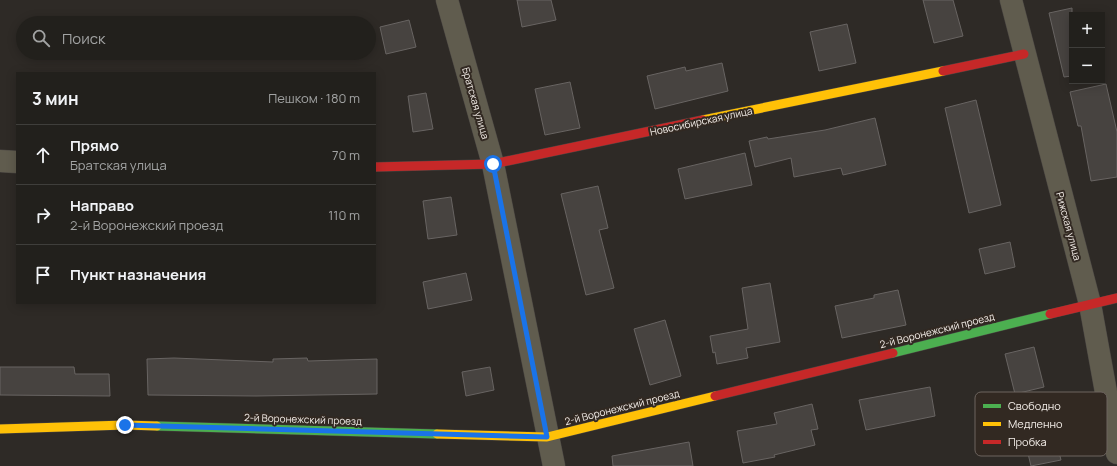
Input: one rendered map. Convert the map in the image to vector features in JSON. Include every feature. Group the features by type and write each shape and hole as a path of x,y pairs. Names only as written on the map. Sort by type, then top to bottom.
{"street":[{"name":"Братская улица","path":"447,0 493,164 554,466"},
{"name":"Рижская улица","path":"1011,0 1090,304 1106,392"},
{"name":"Новосибирская улица","path":"376,167 493,164 1024,54"},
{"path":"0,161 16,162"},
{"name":"2-й Воронежский проезд","path":"0,429 125,425 547,437 1117,298"},
{"name":"Рижская улица","path":"1107,398 1117,454"}],"building":[{"path":"517,0 551,0 556,20 522,27"},
{"path":"923,0 953,0 963,36 934,43"},
{"path":"1072,8 1072,12 1069,12 1069,76 1064,77 1049,13"},
{"path":"409,20 416,47 386,54 380,27"},
{"path":"847,24 856,63 819,71 810,32"},
{"path":"722,63 728,91 655,109 647,76 685,67 686,71"},
{"path":"570,82 580,128 545,135 535,89"},
{"path":"1106,84 1117,132 1117,177 1091,181 1081,126 1078,126 1070,92"},
{"path":"426,93 433,129 413,132 408,96"},
{"path":"976,100 1001,205 969,213 945,108"},
{"path":"875,118 886,165 843,175 841,168 794,177 791,158 755,167 749,141 767,137 768,139 825,130"},
{"path":"745,153 752,185 685,199 678,169"},
{"path":"598,186 608,228 599,230 614,288 586,295 561,194"},
{"path":"451,197 457,235 428,239 423,201"},
{"path":"1010,242 1015,267 985,274 979,249"},
{"path":"466,273 472,300 428,309 423,282"},
{"path":"770,283 780,342 746,348 748,358 717,364 715,352 713,353 710,336 748,329 742,288"},
{"path":"898,290 906,325 842,338 835,306 874,298 874,295"},
{"path":"665,320 681,376 650,385 634,329"},
{"path":"1034,347 1044,387 1023,392 1014,392 1005,354"},
{"path":"174,358 273,362 273,359 307,358 308,361 377,359 377,394 256,396 148,395 147,359"},
{"path":"0,367 74,367 75,374 109,374 110,396 0,395"},
{"path":"490,367 494,390 466,396 462,372"},
{"path":"930,387 935,416 866,430 859,400"},
{"path":"812,404 818,429 811,430 815,445 774,455 775,457 743,463 737,431 777,424 774,413"},
{"path":"689,442 693,466 613,466 612,456"},
{"path":"1029,456 1060,456 1061,460 1031,466"}],"traffic: fast":[{"path":"893,353 1050,314"},
{"path":"157,426 437,434"}],"traffic: slow":[{"path":"703,120 943,71"},
{"path":"437,434 547,437 715,396"},
{"path":"0,429 125,425 157,426"}],"traffic: jam":[{"path":"943,71 1024,54"},
{"path":"376,167 493,164 703,120"},
{"path":"1050,314 1117,298"},
{"path":"715,396 893,353"}],"route":[{"path":"125,425 547,437 493,164"}]}
